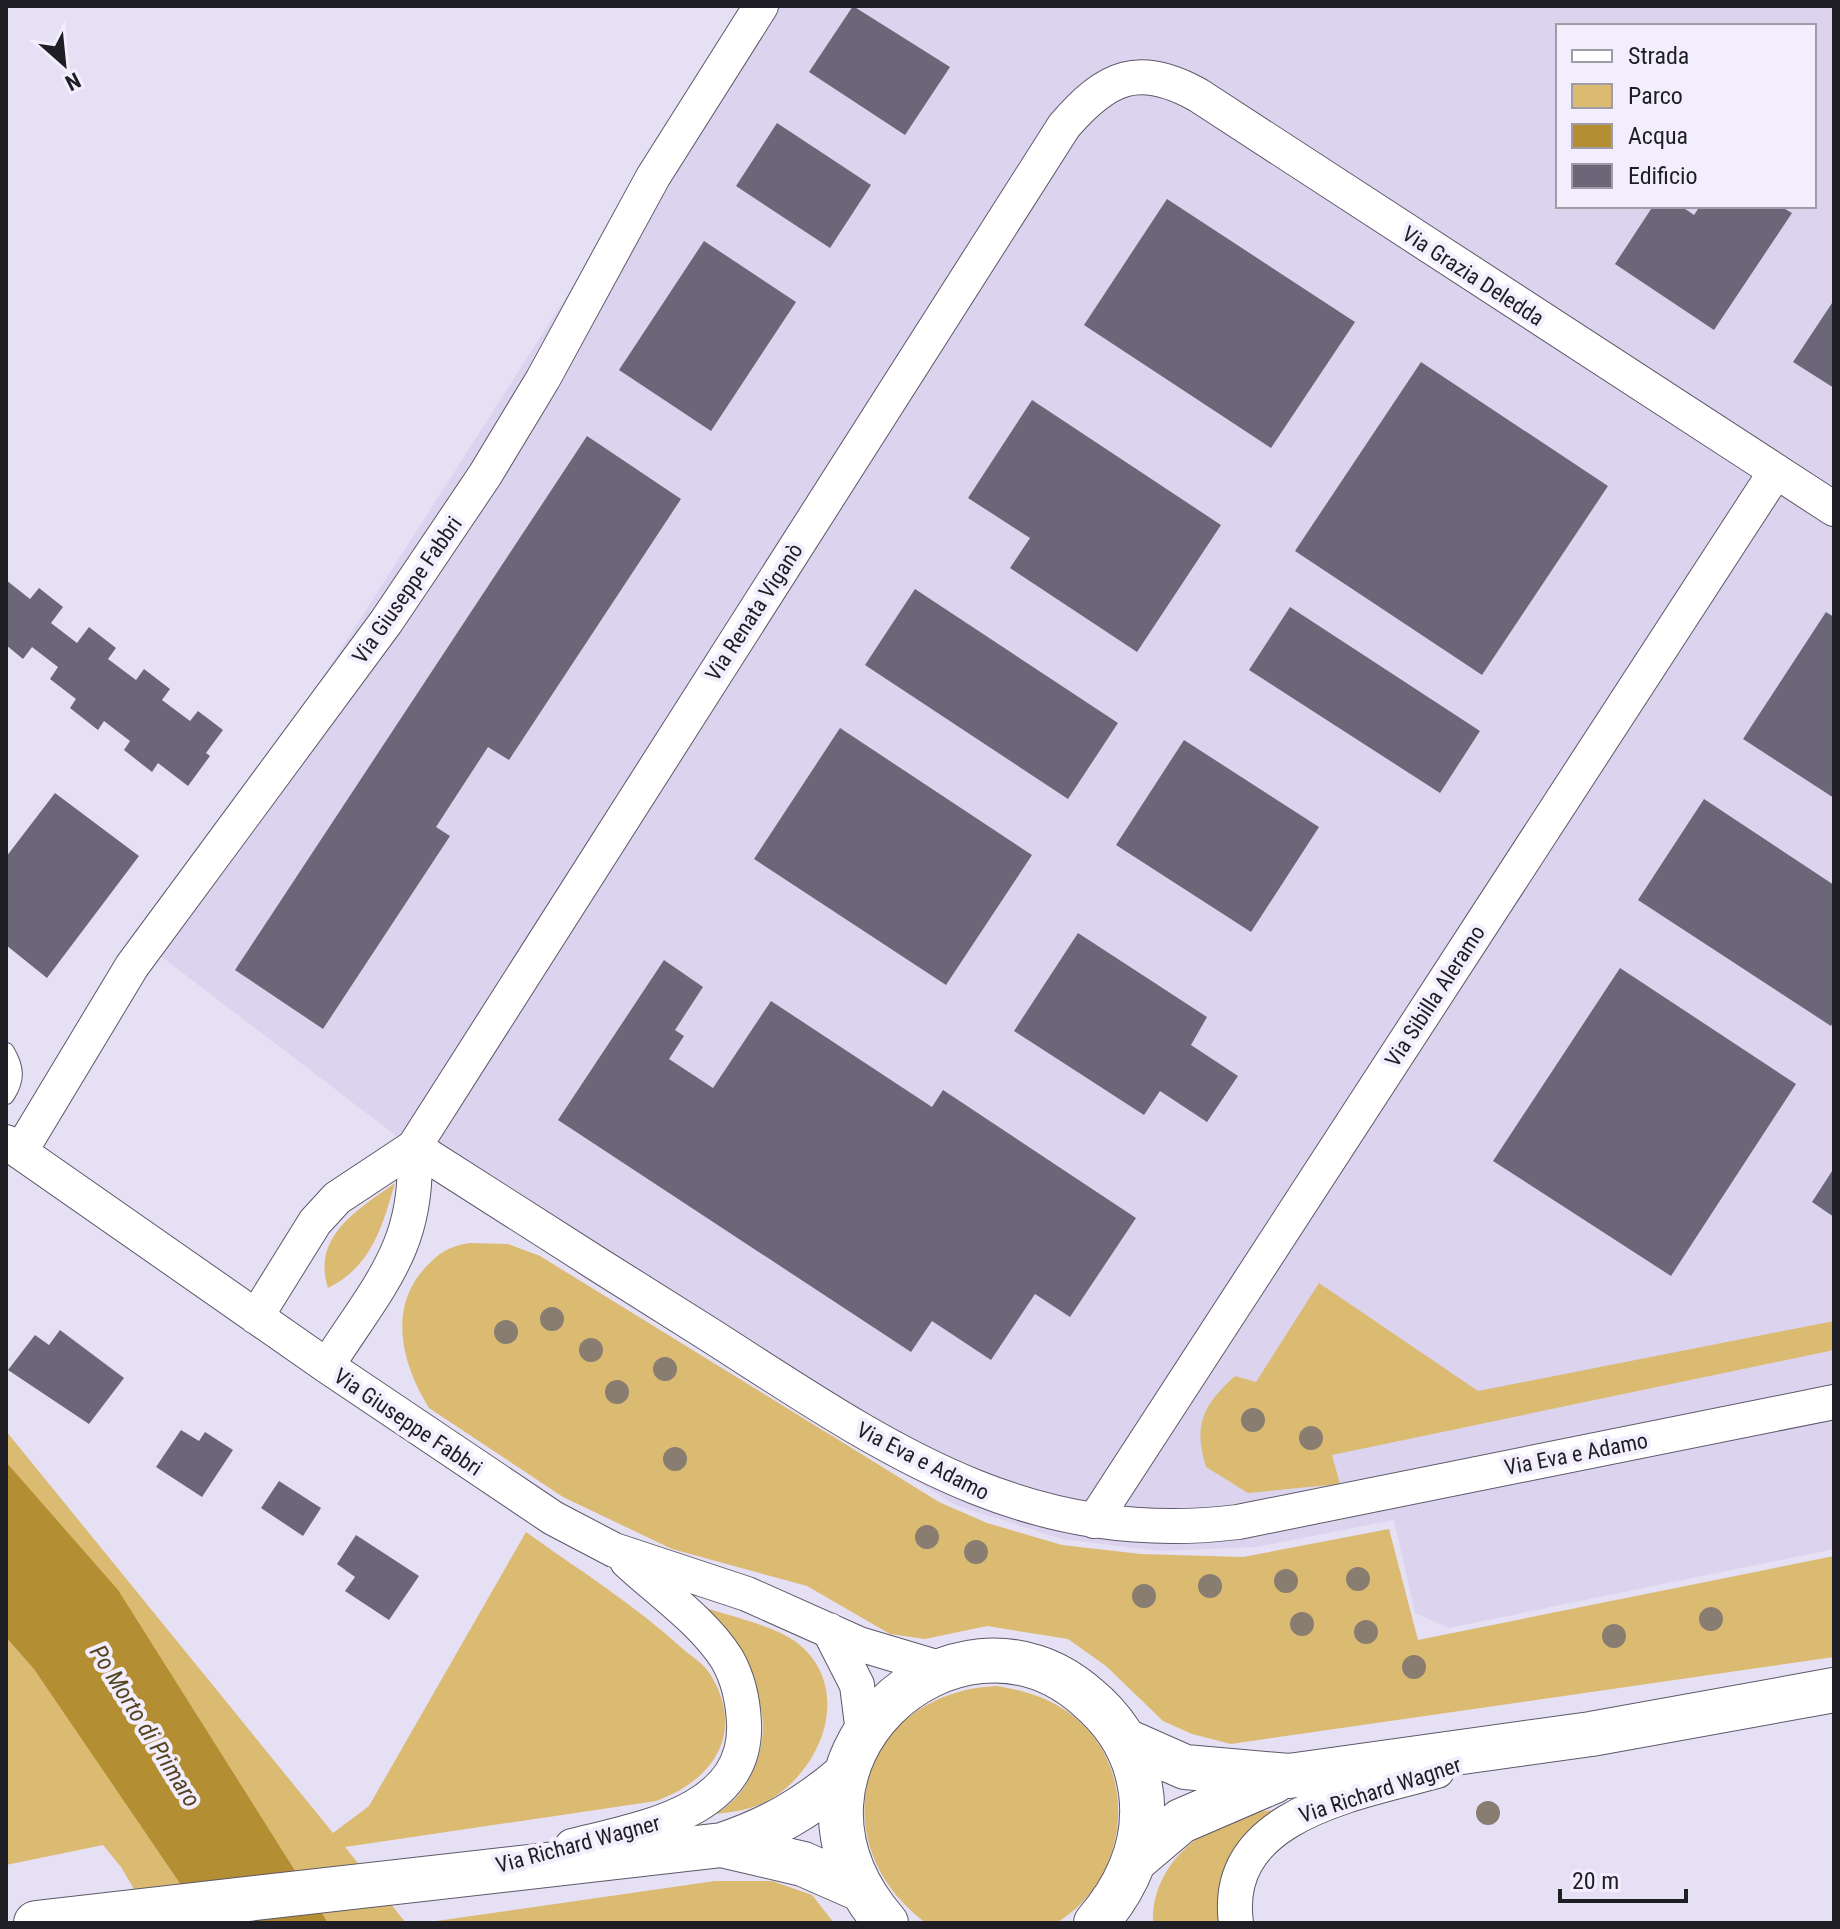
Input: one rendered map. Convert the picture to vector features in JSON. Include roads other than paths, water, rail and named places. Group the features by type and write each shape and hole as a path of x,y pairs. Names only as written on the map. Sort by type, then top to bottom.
{"main road":[{"name":"Via Richard Wagner","path":"886,1923 860,1889 847,1861 841,1833 845,1775 863,1733 897,1695 946,1670 998,1662 1045,1672 1082,1692 1106,1714 1124,1740 1138,1776 1143,1814 1130,1890"},
{"name":"Via Richard Wagner","path":"1124,1740 1185,1767 1289,1776 1543,1740 1834,1690"},
{"name":"Via Richard Wagner","path":"36,1923 722,1845 778,1824 815,1801 845,1775"},
{"name":"Via Richard Wagner","path":"1096,1923 1130,1890 1181,1821 1289,1776"},
{"name":"Via Richard Wagner","path":"722,1845 803,1864 860,1889"}],"street":[{"name":"Via Giuseppe Fabbri","path":"761,6 653,177 543,379 485,475 386,622 132,966 13,1147 510,1492 614,1550 747,1594 859,1644 946,1670"},
{"name":"Via Grazia Deledda","path":"1105,88 1123,78 1144,75 1173,81 1198,95 1834,509"},
{"name":"Via Renata Viganò","path":"256,1317 322,1214 374,1170 414,1147 1064,126 1105,88"},
{"name":"Via Sibilla Aleramo","path":"1094,1521 1776,471"},
{"path":"327,1366 398,1254 407,1233 416,1186 414,1147"},
{"name":"Via Eva e Adamo","path":"414,1147 901,1454 992,1496 1094,1521 1168,1528 1238,1522 1834,1402"},
{"name":"Via Richard Wagner","path":"468,1873 678,1816 712,1794 736,1767 742,1748 743,1709 726,1658 699,1628 614,1550"},
{"path":"829,1630 857,1685 863,1733"},
{"name":"Via Richard Wagner","path":"1236,1923 1235,1899 1246,1862 1256,1847 1286,1821 1325,1803 1543,1740"}],"lane":[{"path":"6,1051 15,1070 13,1085 6,1096"}],"water":[{"name":"Po Morto di Primaro","path":"6,1462 118,1590 328,1923 207,1923 34,1669 6,1637"}]}
